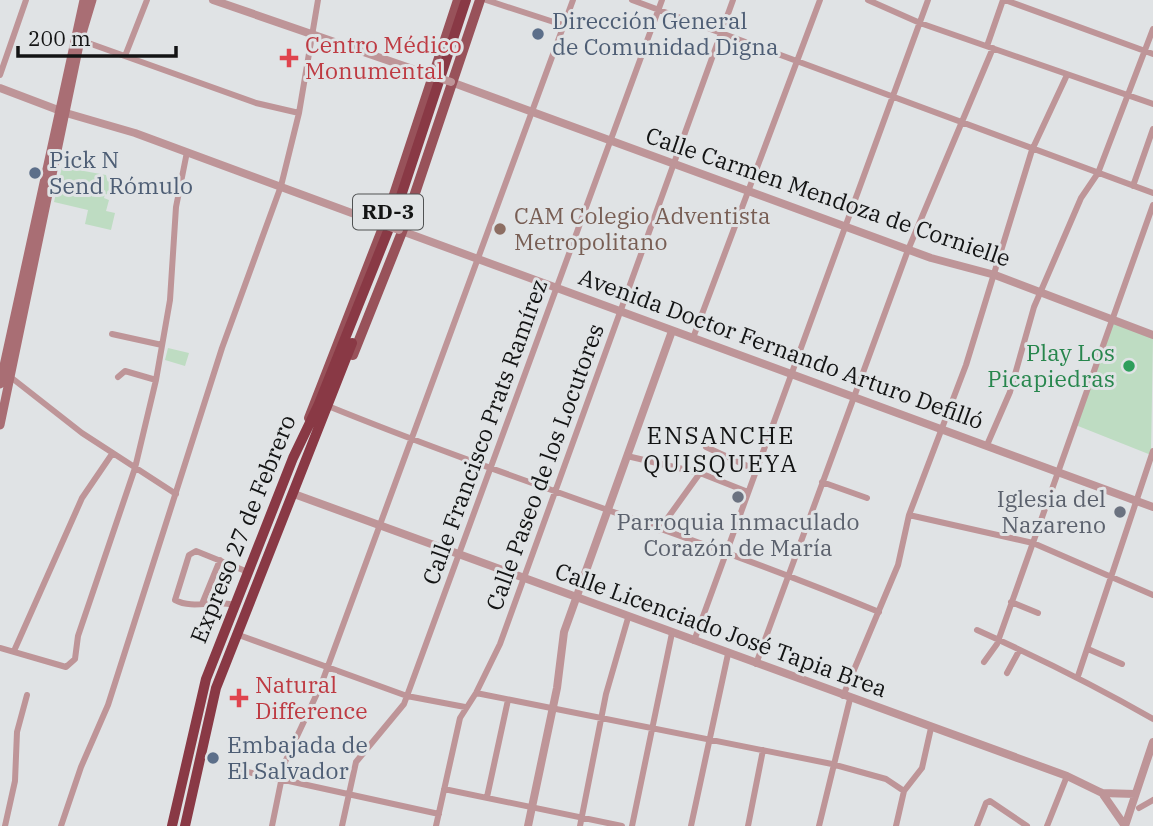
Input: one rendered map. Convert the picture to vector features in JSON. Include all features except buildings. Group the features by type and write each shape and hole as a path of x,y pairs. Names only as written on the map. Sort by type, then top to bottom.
{"highway":[{"name":"RD-3","path":"381,258 466,2"},
{"name":"Expreso 27 de Febrero","path":"185,826 213,698 329,404 381,258"},
{"name":"Expreso 27 de Febrero","path":"172,826 198,705 234,605 309,421 381,258"}],"main road":[{"path":"0,425 4,374 84,0"},
{"path":"62,112 92,0"},
{"name":"RD-3","path":"329,404 336,396 400,231 480,0"},
{"name":"RD-3","path":"309,421 312,403 385,226 435,76 466,2"},
{"path":"0,384 4,374"}],"street":[{"path":"0,75 26,0"},
{"path":"125,56 147,0"},
{"path":"213,0 435,76"},
{"path":"61,826 81,767 108,705 222,348 281,186 299,113 318,0"},
{"path":"486,0 564,25"},
{"path":"272,826 285,762 328,667 573,0"},
{"path":"632,0 1153,193"},
{"name":"Calle Francisco Prats Ramírez","path":"342,826 356,762 404,704 662,0"},
{"name":"Calle Paseo de los Locutores","path":"436,826 457,726 465,707 494,660 733,0"},
{"path":"693,338 820,0"},
{"path":"868,0 920,23 1153,104"},
{"path":"694,641 789,373 928,0"},
{"path":"756,664 908,250 962,123 1004,0 1153,54"},
{"path":"987,445 1008,398 1020,349 1040,294 1081,198 1098,173 1153,29"},
{"path":"80,40 256,103 299,113"},
{"path":"819,826 847,697 898,565 909,515 995,275 1033,149 1067,75"},
{"name":"Calle Carmen Mendoza de Cornielle","path":"435,76 908,250 995,275 1153,335"},
{"name":"Avenida Doctor Fernando Arturo Defilló","path":"0,88 62,112 135,133 281,186 1153,507"},
{"path":"1133,186 1153,129"},
{"path":"0,648 66,667 72,665 78,636 135,468 156,380 173,277 176,207 187,152"},
{"path":"984,662 998,639 1012,602 1153,205"},
{"path":"528,826 553,708 562,641 672,331"},
{"path":"112,334 162,345"},
{"path":"118,377 125,371 156,380"},
{"path":"4,374 112,454 176,494"},
{"path":"329,404 411,440 556,491 606,512 789,575 879,612"},
{"path":"706,447 755,470"},
{"path":"1079,676 1153,451"},
{"path":"14,651 82,498 112,454"},
{"path":"627,456 700,473 748,492"},
{"path":"659,530 700,473"},
{"path":"822,482 867,498"},
{"name":"Calle Licenciado José Tapia Brea","path":"294,494 1067,776 1102,793 1135,794"},
{"path":"909,515 1033,543 1153,594"},
{"path":"234,605 223,601 185,604 175,600 189,555 196,551 248,572"},
{"path":"202,604 220,560"},
{"path":"1012,602 1038,613"},
{"path":"581,822 601,718 628,618"},
{"path":"977,629 1050,667 1079,676 1153,719"},
{"path":"632,826 672,633"},
{"path":"236,634 407,696 465,707"},
{"path":"1088,649 1122,664"},
{"path":"1007,673 1019,651"},
{"path":"691,826 728,653"},
{"path":"476,693 832,764 888,780 904,791"},
{"path":"5,826 15,782 17,732 27,695"},
{"path":"487,797 508,700"},
{"path":"896,826 904,791 922,768 931,728"},
{"path":"1125,826 1153,742"},
{"path":"748,826 763,750"},
{"path":"243,771 439,814"},
{"path":"1047,826 1067,776"},
{"path":"444,789 531,807 581,822 622,826"},
{"path":"1102,793 1125,826"},
{"path":"1139,808 1153,800"},
{"path":"977,826 986,803 990,801 1027,826"}],"green space":[{"path":"62,167 106,175 107,179 120,182 117,196 105,194 104,198 109,200 106,211 115,213 111,230 85,224 88,210 54,202"},
{"path":"1114,321 1153,335 1151,455 1073,424"},
{"path":"168,348 189,353 185,366 165,360"}],"place":[{"name":"Dirección General de Comunidad Digna","path":"538,34"},
{"name":"Centro Médico Monumental","path":"289,58"},
{"name":"Pick N Send Rómulo","path":"35,173"},
{"name":"CAM Colegio Adventista Metropolitano","path":"500,229"},
{"name":"Play Los Picapiedras","path":"1129,366"},
{"name":"Parroquia Inmaculado Corazón de María","path":"738,497"},
{"name":"Iglesia del Nazareno","path":"1120,512"},
{"name":"Natural Difference","path":"239,698"},
{"name":"Embajada de El Salvador","path":"213,758"}],"district":[{"name":"ENSANCHE QUISQUEYA","path":"721,450"}]}
